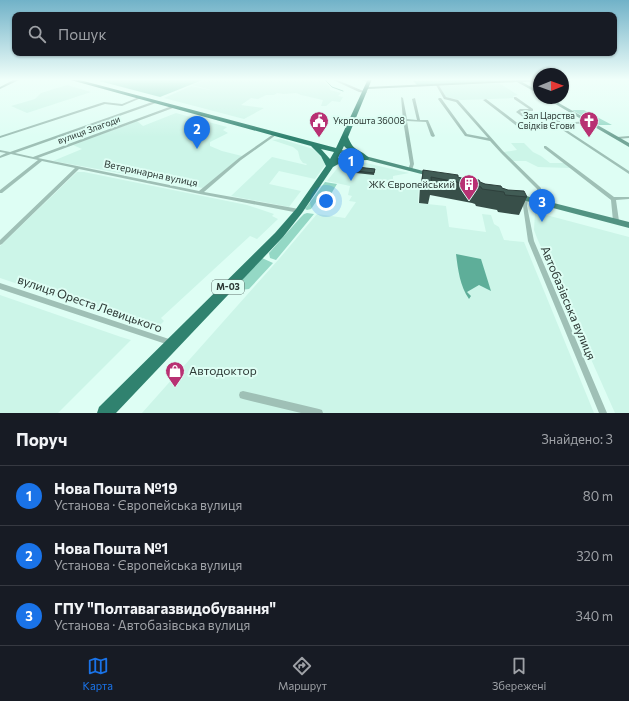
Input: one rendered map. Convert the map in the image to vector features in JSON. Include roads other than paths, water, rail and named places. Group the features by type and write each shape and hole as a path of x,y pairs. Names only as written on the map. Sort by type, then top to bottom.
{"highway":[{"path":"141,98 338,151"},
{"name":"М-03","path":"105,413 279,235 299,211 332,164 362,98"},
{"path":"310,144 330,144 345,138 348,147 365,158"},
{"path":"310,144 332,164 342,159 365,158"}],"main road":[{"path":"557,104 629,145"},
{"path":"338,151 439,177"},
{"path":"512,195 629,225"}],"street":[{"path":"0,137 106,103 122,105 139,98"},
{"path":"402,98 412,164 410,170"},
{"path":"446,98 457,101 491,140 539,189 539,202"},
{"path":"515,98 532,110 520,110 518,112 528,119 554,119 629,173"},
{"path":"414,99 419,121"},
{"path":"440,99 466,136 491,140"},
{"path":"485,100 519,126 588,122"},
{"path":"0,157 155,102"},
{"name":"вулиця Злагоди","path":"34,159 172,107"},
{"path":"405,120 427,121 433,136"},
{"path":"200,192 240,159 275,134"},
{"path":"617,138 629,137"},
{"path":"545,147 613,199 629,198"},
{"name":"Ветеринарна вулиця","path":"0,151 78,168 299,211"},
{"path":"0,192 41,160"},
{"path":"0,243 78,168"},
{"name":"Автобазівська вулиця","path":"526,198 525,206 531,241 602,413"},
{"path":"613,199 616,222"},
{"name":"вулиця Ореста Левицького","path":"0,286 173,344"},
{"path":"243,395 319,413"}],"place":[{"name":"Укрпошта 36008","path":"319,138"},
{"name":"Зал Царства Cвідків Єгови","path":"589,138"},
{"name":"Нова Пошта №1","path":"197,149"},
{"name":"Нова Пошта №19","path":"351,181"},
{"name":"ЖК Європейський","path":"469,201"},
{"name":"ГПУ \"Полтавагазвидобування\"","path":"542,222"},
{"name":"Автодоктор","path":"175,388"}]}
